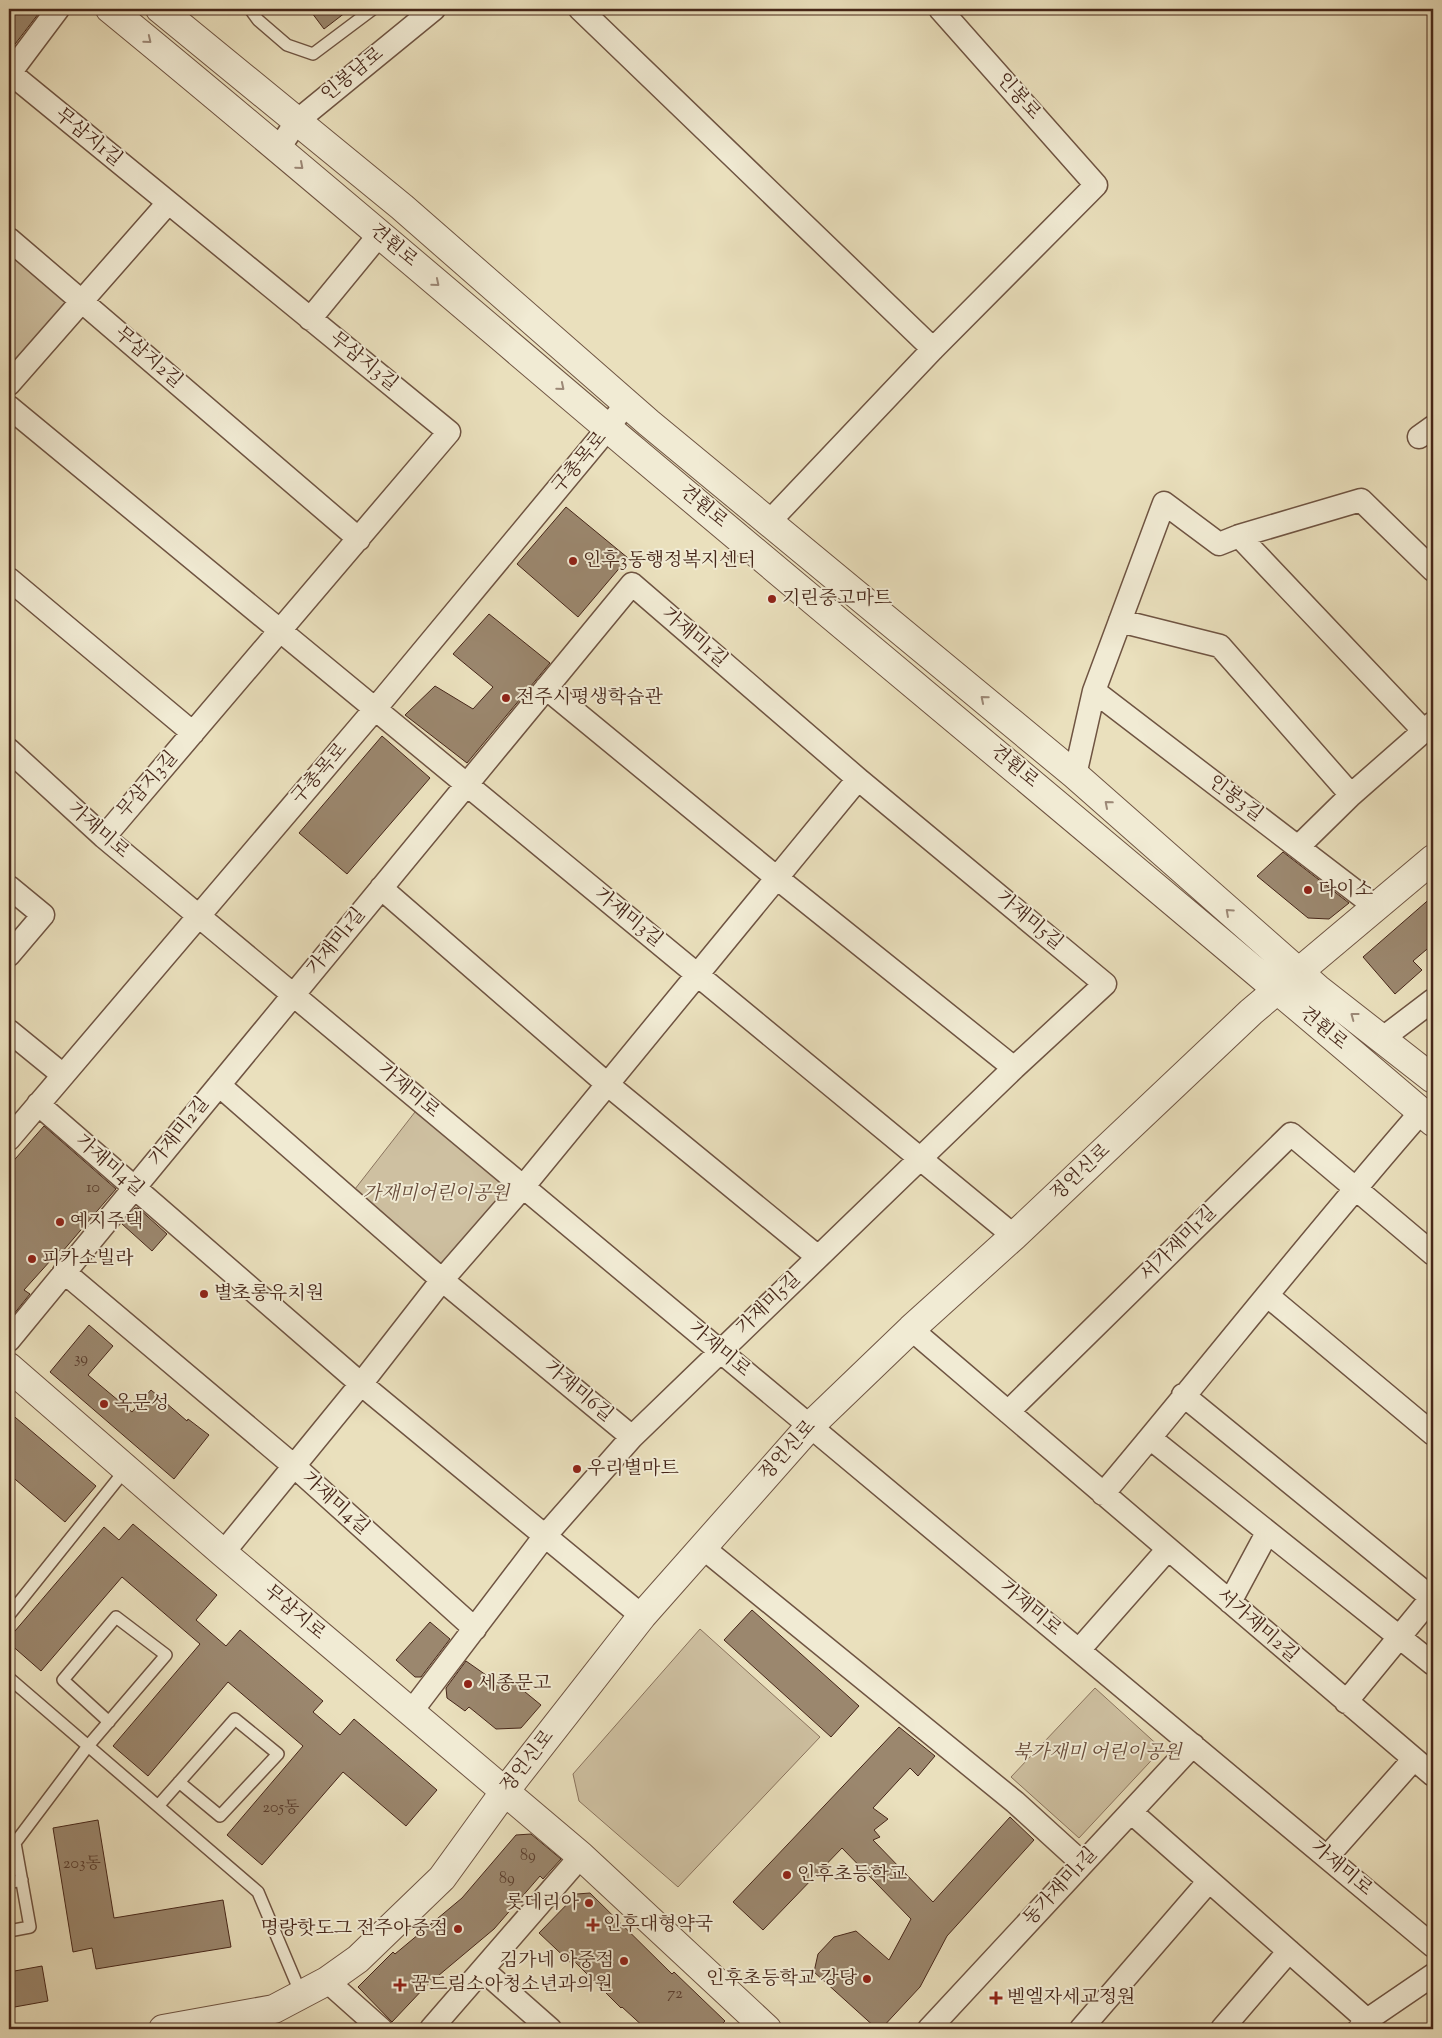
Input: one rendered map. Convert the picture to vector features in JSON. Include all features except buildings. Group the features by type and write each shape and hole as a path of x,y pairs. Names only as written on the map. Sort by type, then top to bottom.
{"street":[{"path":"9,73 58,9"},
{"name":"견훤로","path":"110,9 279,148 379,235 971,730 1427,1117"},
{"name":"견훤로","path":"160,9 402,207 626,403 1074,775 1299,972 1433,1079"},
{"name":"인봉남로","path":"279,148 297,121 434,9"},
{"path":"580,9 933,349 770,521"},
{"name":"인봉로","path":"933,349 1096,185 940,9"},
{"name":"무삼지1길","path":"9,73 168,202"},
{"path":"9,384 168,202"},
{"name":"무삼지3길","path":"104,837 281,632 449,432 168,202"},
{"path":"310,319 379,235"},
{"name":"무삼지2길","path":"9,239 359,539"},
{"name":"구총목로","path":"9,1139 375,709 609,427 626,403"},
{"path":"9,407 466,785"},
{"path":"1074,775 1094,691 1164,503 1219,544 1239,536 1361,500 1433,570"},
{"path":"1239,536 1428,727 1351,795 1298,847"},
{"name":"무삼지3길","path":"9,579 193,733"},
{"name":"가재미1길","path":"293,995 632,584 858,779"},
{"path":"1120,621 1220,646 1351,795"},
{"path":"546,688 777,878 1014,1068"},
{"name":"인봉3길","path":"1094,691 1376,907"},
{"name":"가재미로","path":"9,750 104,837 198,916 1433,1946"},
{"path":"523,1187 858,779"},
{"name":"가재미5길","path":"720,1351 1104,984 858,779"},
{"name":"가재미3길","path":"466,785 920,1158"},
{"name":"정언신로","path":"163,2029 274,2009 327,1981 358,1959 442,1878 505,1791 642,1616 810,1426 911,1329 1014,1236 1236,1026 1433,858"},
{"path":"9,886 43,915 9,955"},
{"path":"381,888 607,1084"},
{"name":"가재미2길","path":"9,1340 293,995"},
{"path":"1383,1038 1433,1000"},
{"path":"9,1031 63,1075"},
{"name":"가재미5길","path":"607,1084 818,1257"},
{"name":"가재미2길","path":"219,1085 442,1280"},
{"name":"가재미4길","path":"38,1104 360,1384 544,1537"},
{"path":"1103,1494 1355,1188 1427,1117"},
{"name":"서가재미1길","path":"1008,1412 1291,1134 1433,1254"},
{"path":"920,1158 1014,1236"},
{"name":"가재미4길","path":"223,1553 442,1280 523,1187"},
{"name":"가재미4길","path":"64,1272 294,1466 475,1629"},
{"name":"가재미6길","path":"442,1280 632,1437"},
{"path":"1268,1296 1433,1434"},
{"path":"911,1329 1168,1550 1079,1650"},
{"path":"411,1712 544,1537 632,1437 720,1351"},
{"name":"무삼지로","path":"9,1367 223,1553 581,1856 767,2029"},
{"path":"1183,1395 1433,1598 1346,1702"},
{"path":"1150,1438 1433,1664"},
{"path":"1230,1602 1267,1533"},
{"path":"544,1537 642,1616"},
{"path":"702,1547 1015,1802 1082,1863"},
{"name":"서가재미2길","path":"1168,1550 1413,1760 1433,1775"},
{"name":"동가재미1길","path":"929,2029 1193,1745"},
{"path":"1327,1857 1413,1760"},
{"path":"1131,1812 1289,1951 1363,2025 1433,1975"},
{"path":"431,2029 581,1856"},
{"path":"1081,2029 1208,1881"},
{"path":"1222,2029 1289,1951"},
{"path":"483,1970 550,2029"},
{"path":"327,1981 381,2029"}],"lane":[{"path":"250,9 258,20 288,45 313,54 373,9"},
{"path":"9,1615 126,1469"},
{"path":"9,1931 30,1927 15,1843 88,1746 109,1722 166,1655 116,1617 63,1680 109,1722"},
{"path":"9,1678 258,1892 302,1994"},
{"path":"158,1806 179,1782 235,1719 278,1754 220,1816 179,1782"},
{"path":"9,1883 22,1880"}],"green space":[{"path":"9,239 81,301 9,384"},
{"name":"가재미어린이공원","path":"422,1103 523,1187 442,1280 348,1198"},
{"path":"700,1629 820,1737 678,1887 579,1801 573,1774"},
{"name":"북가재미 어린이공원","path":"1095,1688 1162,1749 1079,1838 1011,1777"}],"place":[{"name":"인후3동행정복지센터","path":"573,561"},
{"name":"기린중고마트","path":"772,599"},
{"name":"전주시평생학습관","path":"506,698"},
{"name":"다이소","path":"1308,890"},
{"name":"예지주택","path":"60,1222"},
{"name":"피카소빌라","path":"32,1259"},
{"name":"별초롱유치원","path":"204,1294"},
{"name":"옥문성","path":"104,1404"},
{"name":"우리별마트","path":"577,1469"},
{"name":"세종문고","path":"468,1684"},
{"name":"인후초등학교","path":"787,1875"},
{"name":"롯데리아","path":"589,1903"},
{"name":"인후대형약국","path":"593,1925"},
{"name":"명랑핫도그 전주아중점","path":"458,1929"},
{"name":"김가네 아중점","path":"624,1961"},
{"name":"인후초등학교 강당","path":"867,1979"},
{"name":"꿈드림소아청소년과의원","path":"400,1985"},
{"name":"벧엘자세교정원","path":"996,1998"}]}
